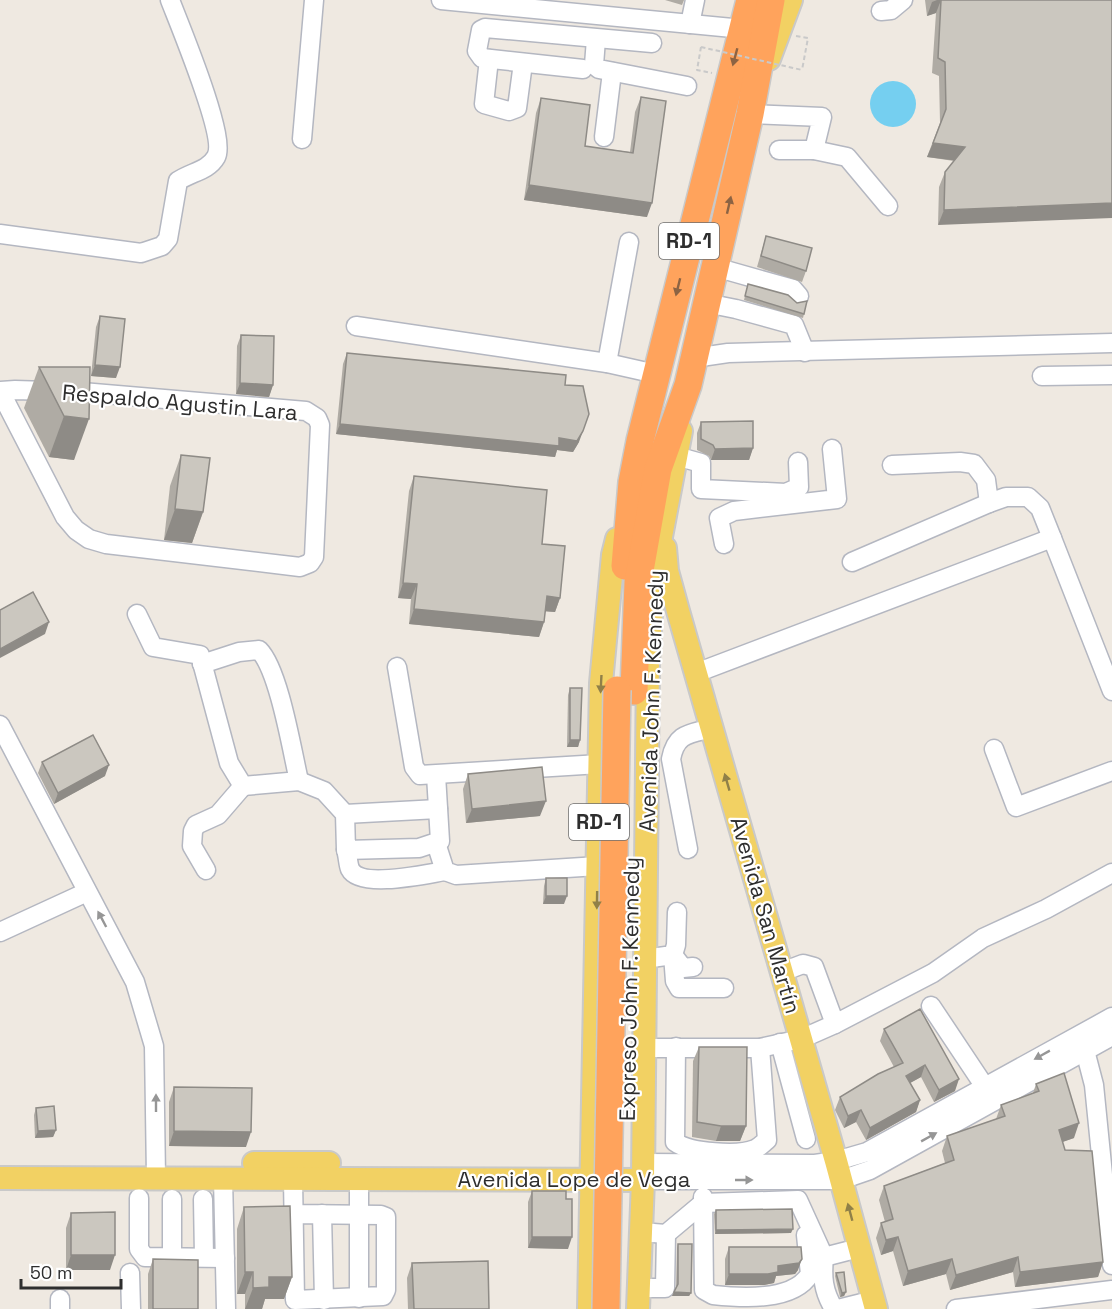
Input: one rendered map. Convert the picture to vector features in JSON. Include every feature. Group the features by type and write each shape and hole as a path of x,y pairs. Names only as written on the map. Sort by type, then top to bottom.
{"highway":[{"name":"Expreso John F. Kennedy","path":"622,1309 629,1026 626,691 619,632 632,482 656,374 750,0"},
{"name":"Expreso John F. Kennedy","path":"606,1309 626,691 638,582 658,469 688,385 752,105 771,0"}],"main road":[{"name":"RD-1","path":"752,105 791,0"},
{"name":"Avenida John F. Kennedy","path":"636,1302 643,1172 648,662 653,579 688,385"},
{"name":"Avenida John F. Kennedy","path":"589,1309 601,683 613,555 632,482"},
{"name":"Avenida San Martín","path":"662,521 668,571 782,972 791,1041 839,1170 875,1305"},
{"path":"594,1022 603,1042 602,1115 607,1127 617,1130 626,1129 633,1119 636,1038 639,1026 644,1020"},
{"name":"Avenida Lope de Vega","path":"0,1164 156,1170 643,1172"},
{"name":"Avenida Lope de Vega","path":"0,1178 156,1170 224,1178 293,1179 593,1172"},
{"path":"596,1309 597,1226 603,1215 614,1211 626,1217 630,1226 636,1302"}],"street":[{"path":"0,234 141,253 162,246 168,238 178,181 209,166 217,156 220,145 215,123 170,0"},
{"path":"302,139 314,0"},
{"path":"441,0 743,29"},
{"path":"690,24 695,0"},
{"path":"880,11 891,10 903,0"},
{"path":"575,38 576,13"},
{"path":"583,69 478,56 481,30 485,28 575,38 652,43"},
{"path":"596,39 594,65 612,72 687,86"},
{"path":"489,59 484,104 509,111 517,108 523,63"},
{"path":"604,137 612,72"},
{"path":"752,105 822,117 814,150"},
{"path":"779,150 814,150 847,157 888,206"},
{"path":"607,363 629,242"},
{"path":"715,267 793,289 799,296"},
{"path":"706,303 795,325 805,352"},
{"path":"356,326 607,363 656,374"},
{"path":"694,358 728,353 1112,343"},
{"path":"1042,376 1112,375"},
{"name":"Respaldo Agustin Lara","path":"0,391 82,392 306,411 317,418 320,425 314,557 310,563 300,567 156,552 89,539 76,530 65,517 0,391"},
{"path":"724,544 719,518 734,511 837,500 832,449"},
{"path":"676,456 701,463 701,489 786,493 800,487 798,462"},
{"path":"892,465 960,462 974,464 986,480 989,503"},
{"path":"852,562 989,503 1006,497 1028,497 1040,508 1048,522 1052,538 1112,691"},
{"path":"696,673 1052,538"},
{"path":"137,614 153,647 198,653 229,763 243,786"},
{"path":"202,664 250,649 260,650 272,674 299,781"},
{"path":"397,667 414,767 420,775 600,764"},
{"path":"0,724 135,982 154,1046 156,1170"},
{"path":"688,849 671,759 678,739 712,728"},
{"path":"994,748 1016,807 1112,771"},
{"path":"346,850 419,848 440,841 436,775"},
{"path":"206,870 192,846 193,831 196,825 218,814 243,786 299,781 324,792 345,814 346,850 351,870 360,877 380,880 445,871 456,875 489,874 598,866"},
{"path":"345,814 438,809"},
{"path":"436,843 445,871"},
{"path":"645,1048 759,1048 791,1041 835,1024 933,973 983,938 1046,909 1112,873"},
{"path":"0,932 87,892"},
{"path":"677,912 676,945 673,955 675,981 679,988 724,988"},
{"path":"644,959 673,955"},
{"path":"673,955 681,967 693,967"},
{"path":"782,972 802,964 814,967 835,1024"},
{"path":"931,1006 985,1087"},
{"name":"Avenida Lope de Vega","path":"643,1172 753,1157 815,1164 839,1170 870,1170 1084,1042 1112,1017"},
{"name":"Avenida Lope de Vega","path":"643,1172 704,1180 799,1180 839,1170 867,1152 985,1087 1084,1042 1112,1036"},
{"path":"791,1041 806,1139"},
{"path":"1112,1050 1084,1042 1094,1085 1112,1265"},
{"path":"676,1047 675,1142 683,1148 702,1152 753,1157 767,1140 759,1048"},
{"path":"224,1178 226,1309"},
{"path":"359,1178 359,1298"},
{"path":"293,1179 295,1300 378,1298 386,1290 386,1217 359,1214 294,1214"},
{"path":"704,1180 704,1290 713,1295 774,1295 800,1285 810,1274 806,1235"},
{"path":"799,1180 798,1200 824,1257 822,1276 825,1295 836,1309 875,1305"},
{"path":"140,1198 139,1249 142,1254 225,1258"},
{"path":"203,1198 204,1257"},
{"path":"172,1199 172,1257"},
{"path":"641,1232 666,1234 703,1203 798,1200"},
{"path":"322,1214 324,1300"},
{"path":"636,1302 665,1288 666,1234"},
{"path":"824,1257 860,1248"},
{"path":"130,1273 131,1309"},
{"path":"956,1309 1112,1290"}],"path":[{"path":"697,70 701,46 802,70 808,38"}],"water":[{"path":"893,81 909,88 916,104 909,120 893,127 877,120 870,104 877,88"}],"building":[{"path":"941,0 1112,0 1112,203 944,210 945,172 965,147 933,143 946,109 945,62 938,58"},
{"path":"641,97 666,101 652,203 529,185 541,98 590,105 585,146 633,153"},
{"path":"766,236 812,248 806,271 761,256"},
{"path":"748,284 788,295 797,303 807,301 804,314 745,296"},
{"path":"100,316 125,319 120,367 95,365"},
{"path":"241,335 274,336 273,385 240,383"},
{"path":"347,353 566,375 565,385 583,386 589,414 577,441 559,438 559,446 340,424"},
{"path":"39,367 90,367 89,419 64,416"},
{"path":"753,421 753,448 715,449 713,445 701,439 701,422"},
{"path":"181,455 210,458 203,512 175,509"},
{"path":"414,476 547,490 542,544 565,546 560,598 547,596 544,622 414,609 417,584 403,583"},
{"path":"33,592 49,622 0,649 0,610"},
{"path":"570,688 582,688 580,740 570,740"},
{"path":"93,735 109,765 58,793 42,762"},
{"path":"542,767 546,801 472,809 468,774"},
{"path":"546,878 567,878 567,896 546,896"},
{"path":"920,1009 959,1079 939,1090 925,1065 906,1076 920,1100 870,1128 861,1110 848,1116 840,1097 878,1074 903,1063 884,1029"},
{"path":"699,1047 747,1047 746,1126 721,1126 697,1122"},
{"path":"1064,1073 1079,1123 1059,1130 1065,1150 1092,1151 1103,1262 1020,1272 1018,1257 956,1275 952,1259 908,1271 898,1237 886,1240 881,1223 893,1219 884,1186 954,1160 947,1136 1005,1116 1001,1105 1039,1091 1036,1084"},
{"path":"174,1087 252,1088 251,1132 174,1131"},
{"path":"54,1106 56,1130 38,1131 36,1108"},
{"path":"532,1191 566,1191 566,1199 572,1199 572,1237 532,1237"},
{"path":"290,1206 292,1277 269,1277 269,1287 253,1288 253,1272 245,1272 244,1207"},
{"path":"792,1209 793,1229 716,1230 716,1210"},
{"path":"115,1212 115,1255 71,1255 71,1213"},
{"path":"678,1244 692,1244 691,1293 674,1292 678,1284"},
{"path":"729,1247 801,1247 802,1259 799,1263 778,1266 778,1272 729,1274"},
{"path":"153,1259 198,1260 198,1309 153,1309"},
{"path":"488,1261 489,1309 414,1309 412,1263"},
{"path":"844,1272 846,1292 842,1293 836,1273"}]}
